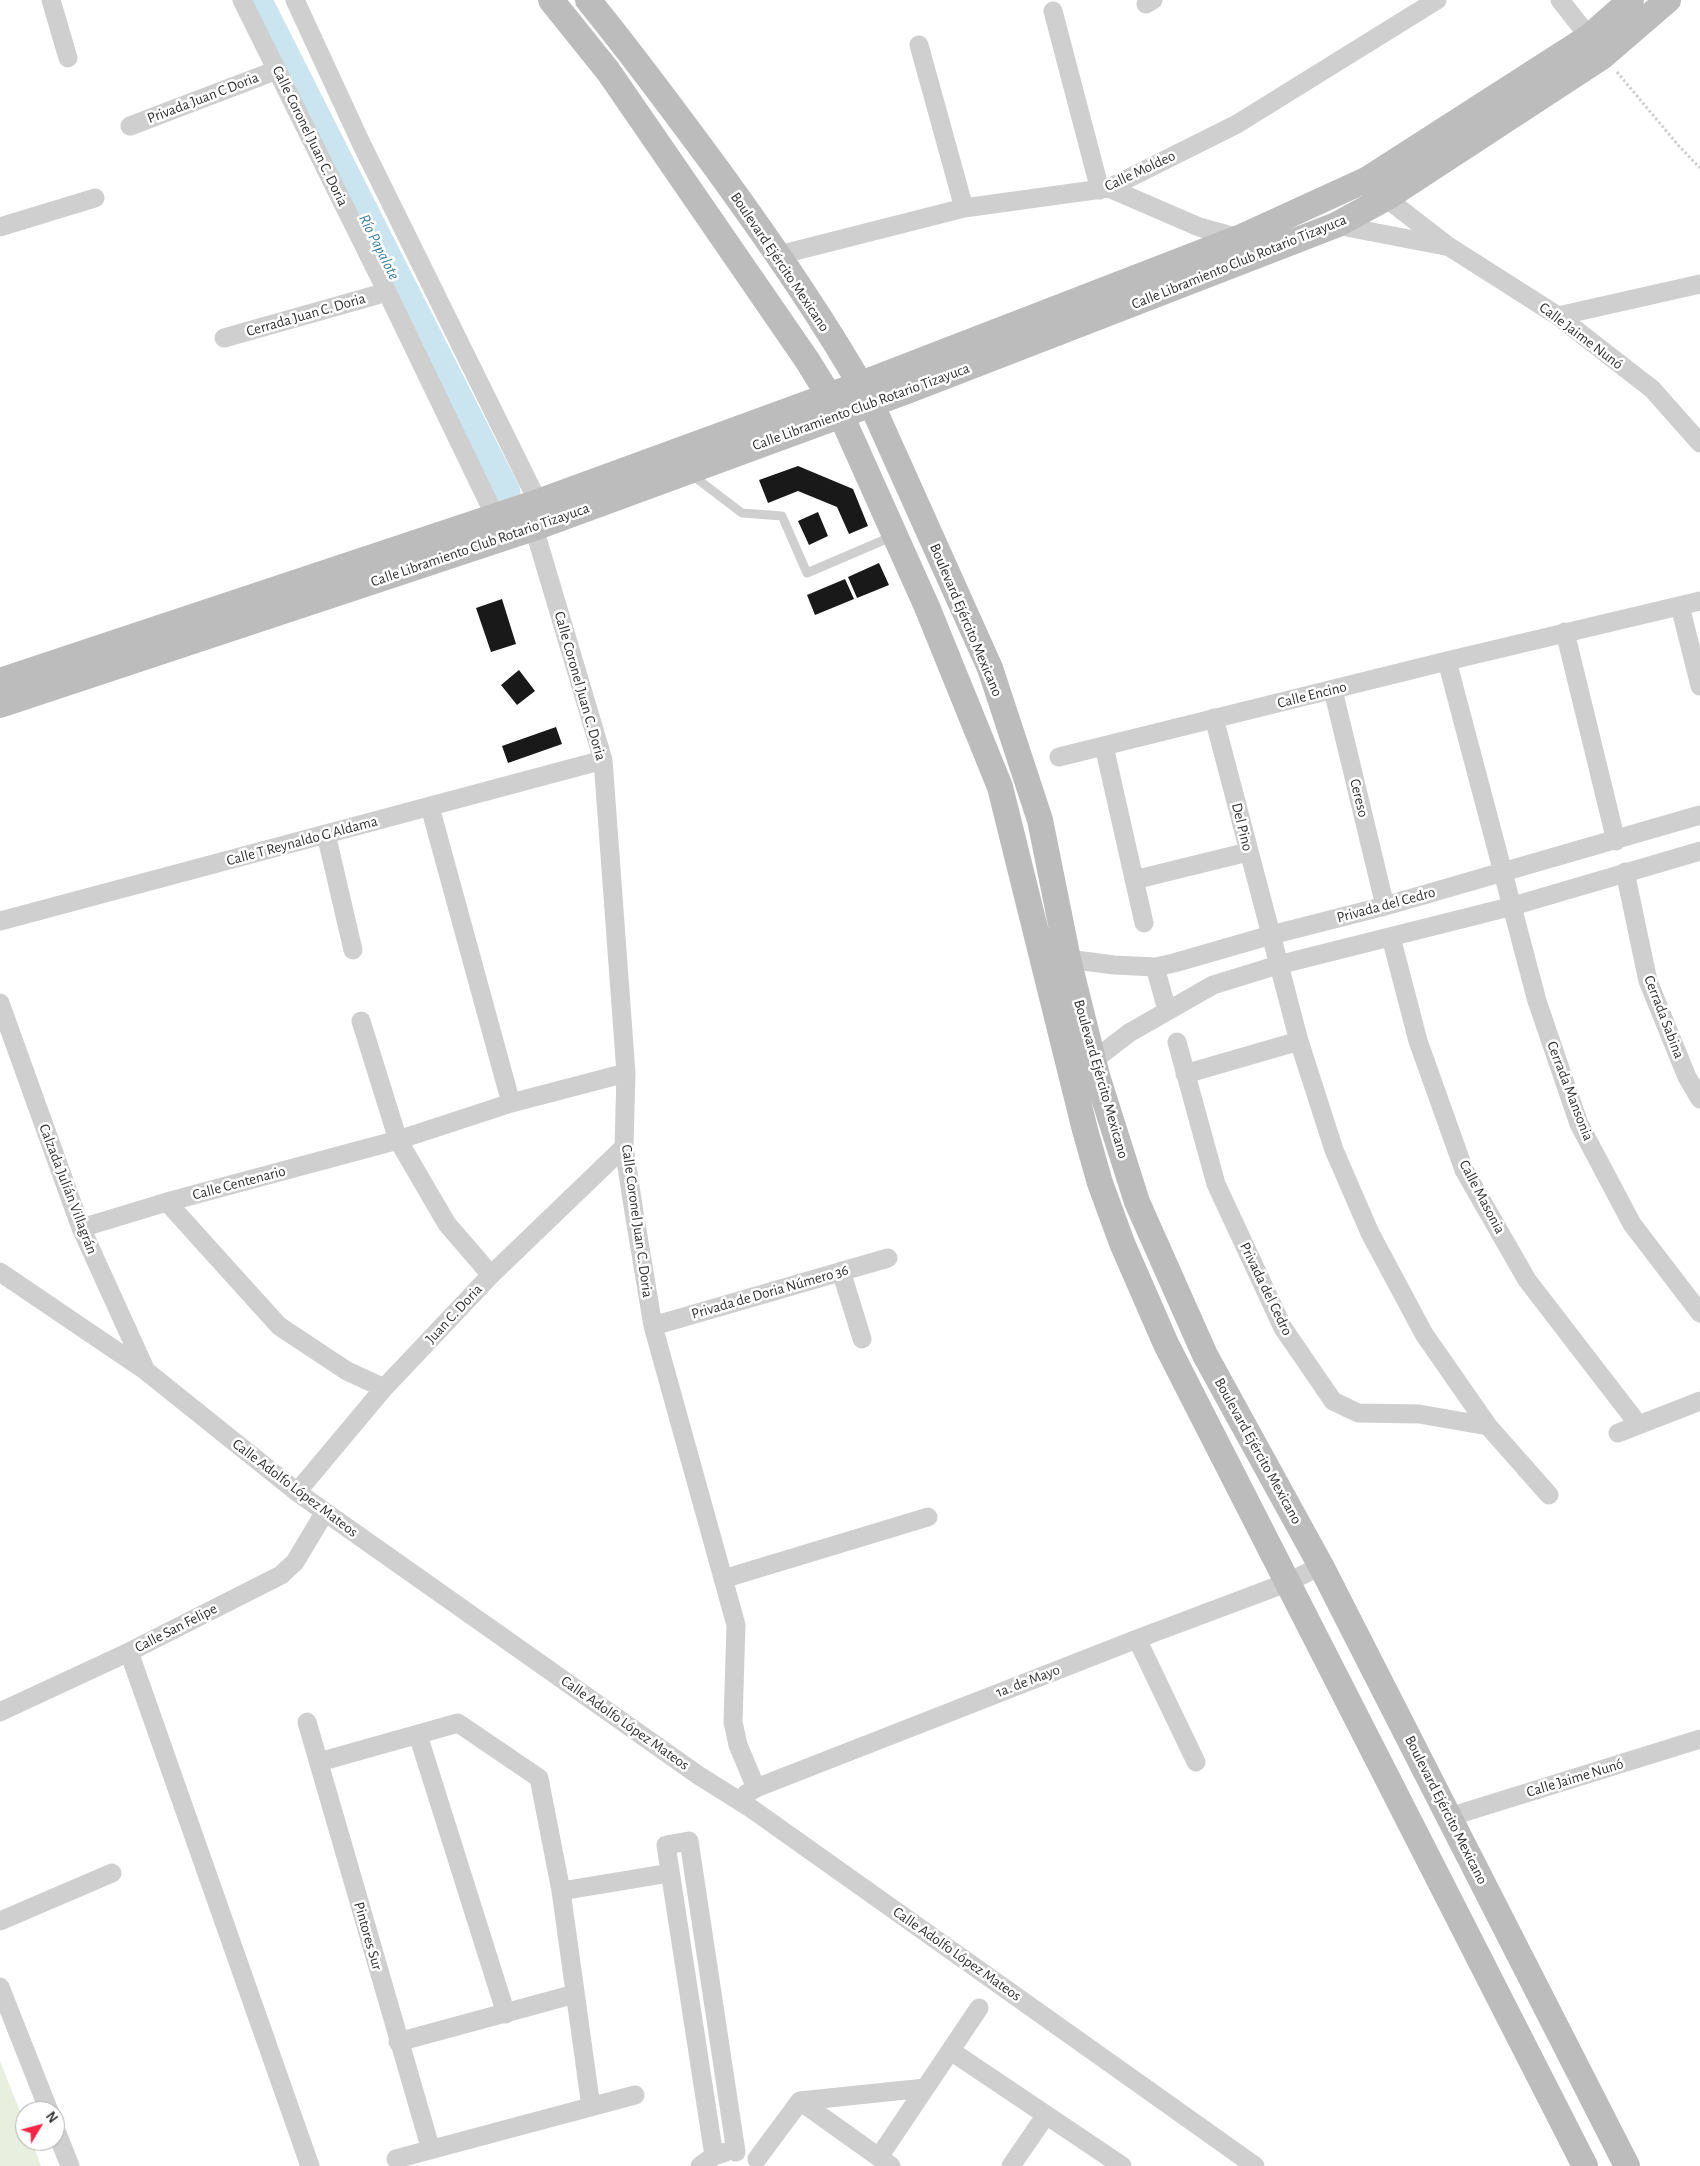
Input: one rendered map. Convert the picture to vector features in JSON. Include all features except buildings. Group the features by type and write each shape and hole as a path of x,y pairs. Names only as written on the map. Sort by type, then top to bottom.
{"main road":[{"name":"Boulevard Ejército Mexicano","path":"551,0 608,71 835,405 927,608 1000,787 1085,1130 1100,1183 1122,1243 1166,1344 1586,2166"},
{"name":"Boulevard Ejército Mexicano","path":"588,0 634,56 779,255 866,394 990,668 1040,820 1068,958 1094,1060 1137,1202 1205,1356 1321,1566 1627,2166"},
{"name":"Calle Libramiento Club Rotario Tizayuca","path":"0,681 835,405 1336,225 1386,198 1596,46 1631,0"},
{"name":"Calle Libramiento Club Rotario Tizayuca","path":"866,394 1239,238 1368,179 1596,46 1668,0"},
{"path":"608,71 634,56"},
{"name":"Calle Libramiento Club Rotario Tizayuca","path":"0,705 534,528 688,472 835,405"}],"street":[{"path":"51,0 68,58"},
{"name":"Calle Coronel Juan C. Doria","path":"242,0 387,292 495,516"},
{"path":"295,0 361,143 538,502"},
{"name":"Calle Moldeo","path":"779,255 964,208 1104,189 1236,124 1437,0"},
{"path":"1560,0 1596,46"},
{"path":"1052,11 1104,189 1199,227 1239,238"},
{"path":"919,45 964,208"},
{"name":"Privada Juan C Doria","path":"130,126 277,70"},
{"path":"0,226 95,198"},
{"name":"Calle Jaime Nunó","path":"1386,198 1448,246 1558,316 1652,389 1700,442"},
{"name":"Calle Jaime Nunó","path":"1336,225 1448,246"},
{"path":"1558,316 1700,284"},
{"name":"Cerrada Juan C. Doria","path":"224,338 387,292"},
{"name":"Calle Coronel Juan C. Doria","path":"534,528 603,760 626,1073 624,1147 653,1326 736,1625 733,1722 738,1745 756,1788"},
{"name":"Calle Encino","path":"1059,757 1565,632 1700,601"},
{"path":"1680,606 1700,686"},
{"path":"1565,632 1616,840"},
{"path":"1447,661 1503,872"},
{"name":"Cereso","path":"1332,690 1384,906"},
{"name":"Del Pino","path":"1214,718 1278,965"},
{"path":"1104,746 1144,922"},
{"name":"Calle T Reynaldo G Aldama","path":"0,921 603,760"},
{"path":"430,807 511,1103"},
{"name":"Privada del Cedro","path":"1068,958 1114,965 1155,967 1384,906 1700,815"},
{"path":"326,834 353,950"},
{"name":"Privada del Cedro","path":"1094,1060 1129,1033 1213,984 1278,965 1513,906 1700,851"},
{"path":"1134,880 1248,852"},
{"name":"Cerrada Mansonia","path":"1503,872 1537,1002 1579,1124 1632,1224 1700,1313"},
{"name":"Cerrada Sabina","path":"1625,872 1648,981 1687,1077 1700,1099"},
{"name":"Calle Masonia","path":"1391,937 1418,1040 1464,1170 1527,1280 1638,1424"},
{"path":"1205,953 1213,984"},
{"path":"1278,965 1299,1041 1334,1150 1370,1233 1424,1334 1488,1426 1549,1495"},
{"path":"1155,967 1167,1010"},
{"name":"Calzada Julián Villagrán","path":"0,1003 81,1228 146,1371"},
{"path":"360,1021 398,1140 446,1224 491,1275"},
{"path":"1185,1074 1299,1041"},
{"name":"Privada del Cedro","path":"1177,1042 1216,1184 1283,1328 1333,1401 1358,1414 1419,1414 1488,1426"},
{"name":"Calle Centenario","path":"81,1228 167,1202 398,1140 511,1103 626,1073"},
{"name":"Juan C. Doria","path":"297,1492 384,1388 491,1275 624,1147"},
{"path":"167,1202 279,1326 347,1371 384,1388"},
{"name":"Privada de Doria Número 36","path":"653,1326 841,1270 888,1258"},
{"path":"841,1270 862,1339"},
{"name":"Calle Adolfo López Mateos","path":"0,1272 146,1371 297,1492 325,1512 1255,2166"},
{"path":"1618,1433 1700,1401"},
{"name":"Calle San Felipe","path":"0,1712 129,1652 281,1575 295,1562 325,1512"},
{"path":"723,1579 928,1517"},
{"name":"1a. de Mayo","path":"737,1800 756,1788 1137,1638 1286,1582 1321,1566"},
{"path":"1137,1638 1196,1762"},
{"path":"129,1652 310,2166"},
{"name":"Pintores Sur","path":"306,1722 431,2150"},
{"path":"319,1762 458,1724 538,1778 561,1891 591,2107"},
{"path":"418,1735 506,2014"},
{"name":"Calle Jaime Nunó","path":"1450,1817 1700,1739"},
{"path":"736,2152 690,1841 666,1845 707,2161 736,2152 762,2162 800,2101"},
{"path":"0,1921 112,1872"},
{"path":"561,1891 670,1873"},
{"path":"0,1987 44,2101"},
{"path":"398,2042 575,1994"},
{"path":"800,2101 885,2162 925,2088 979,2008"},
{"path":"951,2051 1122,2166"},
{"path":"800,2101 925,2088"},
{"path":"396,2159 635,2095"},
{"path":"1011,2166 1046,2115"},
{"path":"64,2151 70,2166"}],"lane":[{"path":"688,472 742,513 782,516 807,573 884,540 898,542"}],"path":[{"path":"1596,46 1678,145 1700,168"}],"green space":[{"path":"0,2061 16,2101 15,2151 36,2151 41,2166 0,2166"}],"waterway":[{"name":"Río Papalote","path":"254,0 503,493"}]}
